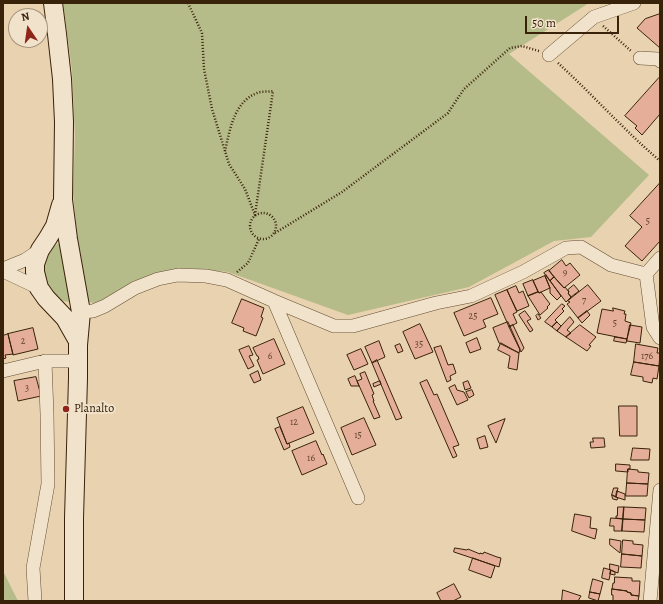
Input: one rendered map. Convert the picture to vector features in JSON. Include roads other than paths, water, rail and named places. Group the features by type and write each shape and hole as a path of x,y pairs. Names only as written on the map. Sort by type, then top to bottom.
{"street":[{"path":"53,3 62,86 64,122 63,200 68,239 81,312 78,341 74,518 74,601"},
{"path":"549,55 594,17 634,3"},
{"path":"640,58 660,60"},
{"path":"63,200 54,226 35,264 35,272 39,288 46,298 65,318 78,341"},
{"path":"3,270 25,260 55,236 61,236 68,239"},
{"path":"54,307 81,312 93,311 105,306 135,288 158,279 178,275 206,276 228,280 334,326 353,326 436,303 471,296 523,272 566,248 581,248 611,265 646,274"},
{"path":"660,258 646,274 653,327 660,338"},
{"path":"3,270 39,288"},
{"path":"274,301 358,498"},
{"path":"3,371 45,361 78,361"},
{"path":"35,601 33,568 48,484 45,361"},
{"path":"650,601 660,490"}],"place":[{"name":"Planalto","path":"66,409"}]}
